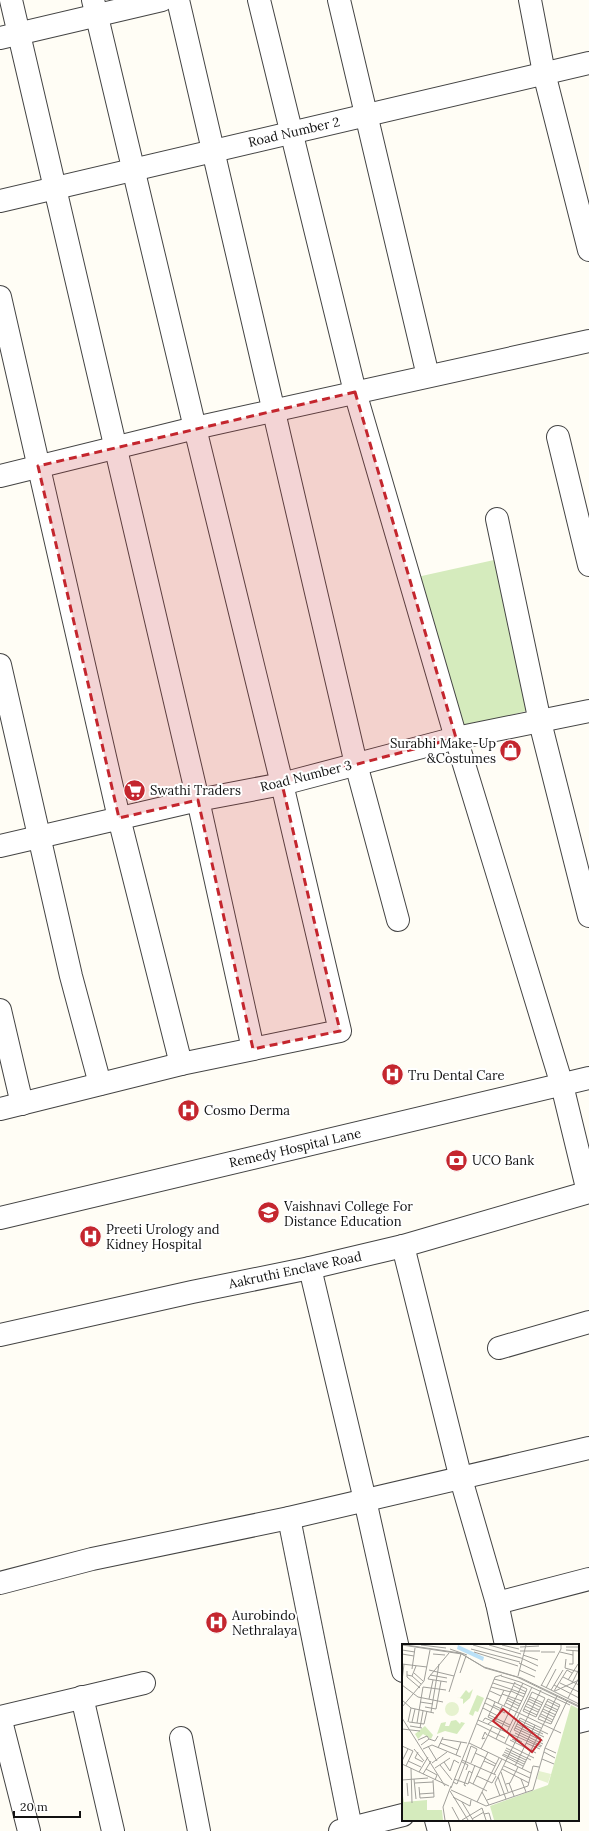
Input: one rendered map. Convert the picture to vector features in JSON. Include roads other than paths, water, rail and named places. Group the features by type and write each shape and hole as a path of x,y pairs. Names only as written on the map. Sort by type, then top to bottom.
{"street":[{"path":"11,0 9,36 55,188 198,800 253,1049"},
{"path":"9,36 94,8 162,0"},
{"path":"178,0 356,764 398,920"},
{"path":"259,0 355,392 456,738 562,1085 588,1192"},
{"path":"339,0 428,376"},
{"path":"530,0 544,73 589,250"},
{"path":"0,1109 181,1064 340,1031 282,784 94,8"},
{"name":"Road Number 2","path":"0,201 589,63"},
{"path":"0,297 119,818 181,1064"},
{"path":"0,476 195,428 274,412 355,392 589,341"},
{"path":"558,437 589,565"},
{"path":"497,519 540,722 589,916"},
{"path":"0,665 71,976 100,1084"},
{"name":"Road Number 3","path":"0,846 198,800 282,784 456,738 589,711"},
{"path":"0,1010 22,1104"},
{"name":"Remedy Hospital Lane","path":"0,1218 589,1078"},
{"name":"Aakruthi Enclave Road","path":"0,1335 192,1292 310,1268 403,1246 588,1192"},
{"path":"403,1246 461,1479 497,1603 506,1644"},
{"path":"310,1268 366,1500 402,1666"},
{"path":"499,1348 589,1322"},
{"path":"0,1582 92,1559 247,1525 289,1518 589,1448"},
{"path":"289,1518 346,1830 402,1815"},
{"path":"497,1603 589,1579"},
{"path":"29,1831 0,1717 144,1683"},
{"path":"82,1697 114,1831"},
{"path":"579,1722 589,1719"},
{"path":"181,1738 199,1831"},
{"path":"436,1821 439,1831"},
{"path":"547,1821 550,1831"}],"place":[{"name":"Surabhi Make-Up &Costumes","path":"511,750"},
{"name":"Swathi Traders","path":"135,790"},
{"name":"Tru Dental Care","path":"392,1075"},
{"name":"Cosmo Derma","path":"188,1110"},
{"name":"UCO Bank","path":"456,1160"},
{"name":"Vaishnavi College For Distance Education","path":"269,1213"},
{"name":"Preeti Urology and Kidney Hospital","path":"91,1236"},
{"name":"Aurobindo Nethralaya","path":"216,1622"}]}
